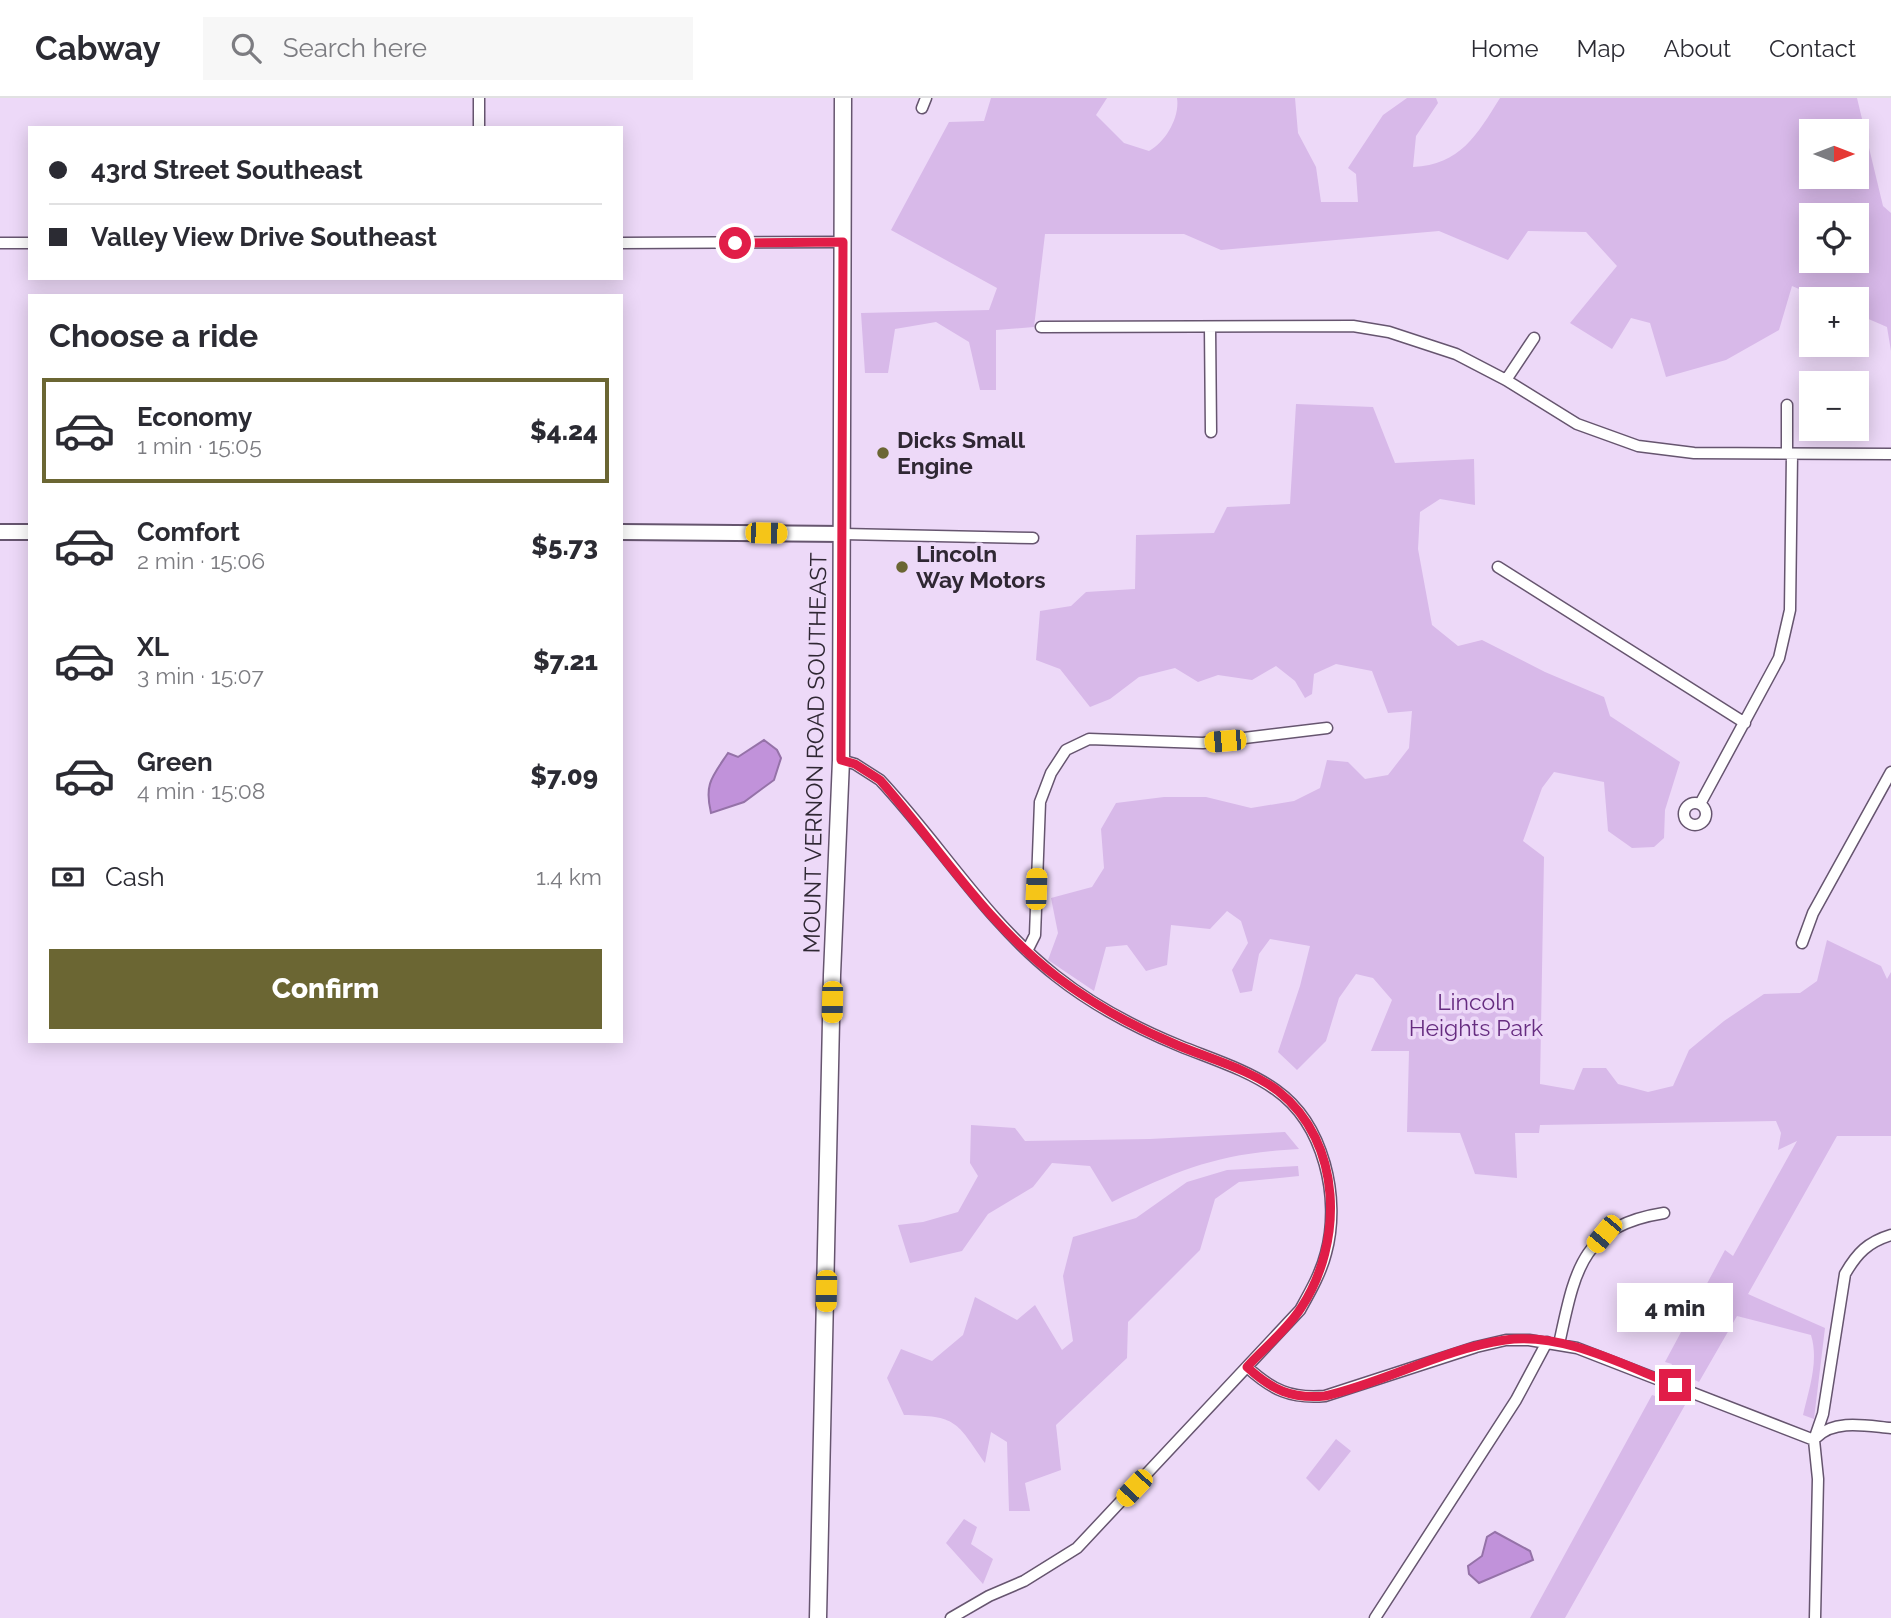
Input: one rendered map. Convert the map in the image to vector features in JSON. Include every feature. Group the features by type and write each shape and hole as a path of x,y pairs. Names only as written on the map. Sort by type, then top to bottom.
{"main road":[{"name":"MOUNT VERNON ROAD SOUTHEAST","path":"818,1618 832,975 841,760 843,98"}],"street":[{"path":"479,98 479,126"},
{"path":"623,243 843,242"},
{"path":"0,243 28,243"},
{"path":"1041,327 1353,326 1389,332 1456,354 1506,380 1577,424 1638,446 1694,453 1891,454"},
{"path":"1210,327 1211,432"},
{"path":"1506,380 1534,338"},
{"path":"1700,804 1779,658 1787,633 1790,610 1787,405"},
{"path":"0,532 28,532"},
{"path":"623,532 1033,538"},
{"path":"1498,567 1745,723"},
{"path":"1027,951 1035,935 1040,802 1051,773 1066,750 1089,739 1203,743 1327,728"},
{"path":"841,760 863,767 880,780 1002,930 1056,976 1111,1013 1156,1036 1265,1083 1297,1110 1312,1132 1324,1160 1329,1189 1331,1222 1327,1252 1316,1281 1300,1310 1077,1548 1024,1581 989,1596 951,1618"},
{"path":"1802,943 1813,913 1891,772"},
{"path":"1559,1344 1571,1288 1585,1257 1604,1234 1632,1218 1664,1213"},
{"path":"1815,1618 1818,1479 1814,1440 1824,1414 1845,1274 1855,1257 1870,1242 1891,1235"},
{"path":"1247,1367 1272,1388 1303,1398 1343,1392 1506,1340 1547,1342 1595,1354 1814,1440"},
{"path":"1375,1618 1516,1400 1547,1342"},
{"path":"1814,1440 1824,1430 1849,1425 1891,1428"}],"green space":[{"path":"991,98 1107,98 1096,115 1124,143 1149,151 1161,142 1174,121 1177,98 1295,98 1298,133 1316,167 1321,202 1358,202 1356,174 1348,168 1383,115 1407,98 1436,98 1438,103 1416,136 1413,167 1443,161 1466,146 1500,98 1857,98 1862,119 1799,119 1799,189 1869,189 1869,148 1883,206 1891,213 1891,351 1887,327 1869,319 1869,287 1799,289 1792,286 1779,330 1726,360 1666,377 1650,323 1631,318 1612,349 1570,323 1617,266 1586,232 1528,231 1508,260 1439,231 1221,250 1184,234 1045,234 1034,327 996,330 996,390 980,390 969,342 936,322 895,329 888,373 865,373 861,313 989,310 997,288 891,230 949,122 984,121"},
{"name":"Lincoln Heights Park","path":"1296,404 1373,407 1395,463 1474,459 1475,505 1440,499 1420,512 1418,549 1432,625 1458,646 1482,640 1545,672 1604,697 1610,716 1680,762 1665,810 1664,838 1654,847 1632,848 1608,831 1604,782 1554,772 1542,788 1523,841 1544,857 1540,1084 1574,1090 1583,1068 1606,1068 1618,1084 1648,1092 1673,1086 1689,1050 1724,1021 1764,994 1800,993 1817,981 1827,940 1881,966 1887,979 1891,972 1891,1136 1837,1136 1748,1294 1825,1328 1814,1419 1803,1415 1814,1365 1811,1335 1737,1316 1699,1382 1670,1368 1672,1364 1665,1362 1725,1250 1733,1256 1797,1141 1778,1150 1781,1133 1776,1121 1540,1125 1539,1133 1515,1133 1517,1178 1475,1174 1460,1133 1407,1132 1409,1051 1371,1051 1392,1000 1373,978 1356,974 1339,998 1326,1041 1297,1070 1278,1052 1310,946 1270,939 1259,954 1252,991 1240,993 1232,970 1248,943 1241,921 1227,911 1210,929 1171,925 1167,965 1146,971 1127,945 1106,947 1094,991 1048,960 1058,933 1051,898 1092,887 1104,868 1101,829 1116,803 1164,797 1206,797 1251,808 1294,801 1320,788 1327,760 1348,762 1365,779 1388,775 1409,748 1412,711 1388,713 1372,671 1336,664 1314,674 1312,694 1305,698 1295,681 1276,666 1252,680 1218,675 1198,682 1175,668 1139,677 1110,699 1090,707 1060,669 1036,660 1040,611 1071,606 1086,592 1135,589 1136,535 1214,533 1227,507 1290,504"},
{"path":"971,1125 1015,1128 1025,1141 1150,1139 1285,1132 1299,1149 1247,1154 1202,1164 1112,1202 1090,1166 1052,1163 1033,1187 988,1214 962,1251 910,1263 898,1225 923,1222 958,1212 978,1176 970,1163"},
{"path":"1298,1166 1299,1176 1239,1182 1215,1199 1200,1250 1128,1322 1127,1358 1056,1425 1061,1470 1025,1483 1030,1511 1009,1511 1007,1442 991,1432 985,1463 968,1438 954,1424 935,1417 904,1415 887,1378 901,1349 932,1361 963,1335 975,1297 1017,1320 1035,1305 1062,1350 1073,1341 1063,1276 1073,1237 1136,1218 1187,1182 1227,1170"},
{"path":"1652,1395 1685,1405 1565,1618 1530,1618"},
{"path":"1336,1439 1351,1451 1319,1491 1306,1478"},
{"path":"964,1519 977,1527 971,1544 993,1559 983,1584 946,1543"}],"shaded area":[{"path":"764,740 777,750 781,758 774,780 744,802 711,813 709,788 728,753 738,757"},
{"path":"1495,1532 1530,1551 1533,1560 1479,1583 1469,1574 1468,1566 1482,1556 1487,1537"}],"place":[{"name":"Dicks Small Engine","path":"883,453"},
{"name":"Lincoln Way Motors","path":"902,567"}],"route":[{"path":"735,243 843,242 841,760 870,771 880,780 1002,930 1056,976 1134,1026 1265,1083 1279,1092 1297,1110 1312,1132 1324,1160 1329,1189 1331,1222 1327,1252 1316,1281 1300,1310 1247,1367 1283,1394 1303,1398 1325,1396 1476,1347 1506,1340 1529,1340 1577,1348 1675,1385"}]}
